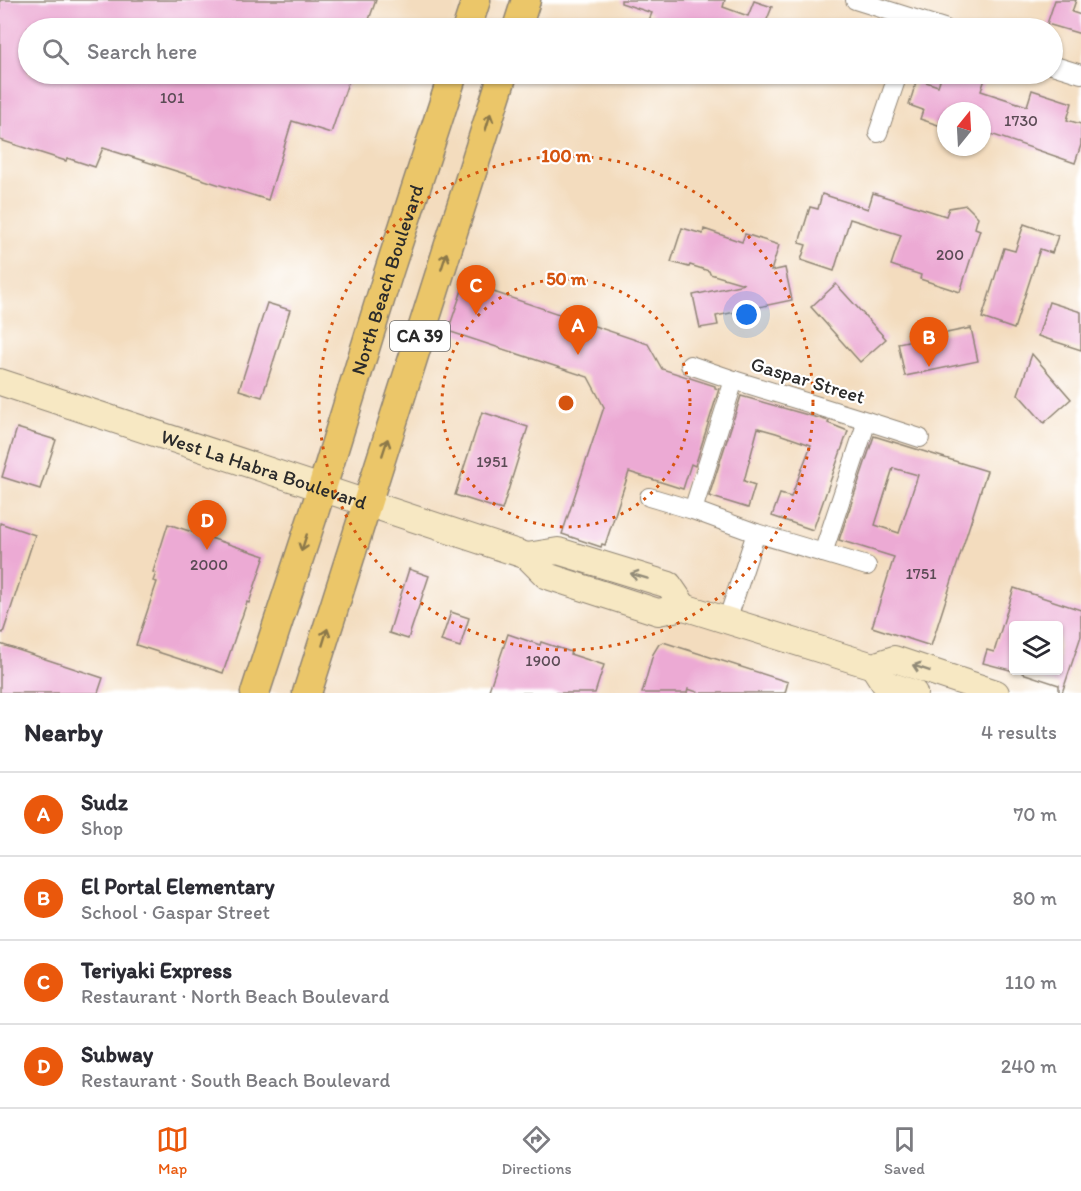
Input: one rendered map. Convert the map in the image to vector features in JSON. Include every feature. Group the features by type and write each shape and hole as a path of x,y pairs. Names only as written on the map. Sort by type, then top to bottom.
{"main road":[{"path":"470,18 476,0"},
{"path":"520,18 526,0"},
{"name":"North Beach Boulevard","path":"322,488 450,84"},
{"name":"CA 39","path":"307,693 500,84"},
{"name":"West La Habra Boulevard","path":"0,382 527,556 558,551 669,585 684,607 727,621 873,666 894,659 996,693"},
{"name":"CA 39","path":"255,693 322,488"},
{"name":"West La Habra Boulevard","path":"873,666 884,683 914,693"}],"street":[{"path":"855,0 900,18"},
{"path":"1063,68 1081,74"},
{"path":"878,133 895,84"},
{"path":"690,365 734,380"},
{"name":"Gaspar Street","path":"693,510 734,380 867,421 824,553"},
{"path":"867,421 920,438"},
{"path":"649,497 867,566"},
{"path":"727,621 756,532"}],"building":[{"path":"0,0 376,0 370,18 18,18 18,84 348,84 331,133 292,121 268,200 103,148 95,167 67,158 66,161 0,140"},
{"path":"621,0 725,0 723,7 748,16 754,1 772,7 768,18 650,18 652,13 621,3"},
{"path":"1055,0 1076,0 1072,12 1081,15 1081,34 1063,29 1063,18 1049,18"},
{"path":"915,84 938,86 939,84 983,84 981,91 1027,106 1032,90 1072,103 1067,120 1081,124 1081,145 1075,163 991,134 991,102 937,102 937,125 920,119 923,110 909,105"},
{"path":"873,193 946,216 949,208 966,205 978,217 975,228 980,230 960,292 920,279 921,275 891,265 901,235 850,219 834,271 801,260 806,245 799,243 810,207 818,209 822,194 868,209"},
{"path":"1024,224 1058,236 1052,253 1040,249 1014,329 982,318 1004,248 1015,251"},
{"path":"682,228 703,234 704,229 742,242 745,234 779,245 771,271 785,268 792,300 716,316 718,325 700,328 693,295 744,284 710,274 709,271 690,265 689,267 671,262"},
{"path":"467,283 648,344 662,369 719,389 695,466 691,464 683,489 629,472 605,545 602,544 601,547 562,534 604,407 588,377 448,331 463,287"},
{"path":"836,284 886,339 860,362 811,307"},
{"path":"1049,302 1081,312 1081,350 1038,336"},
{"path":"267,303 290,310 262,397 239,390"},
{"path":"971,328 978,361 905,376 898,343"},
{"path":"1032,354 1071,399 1044,423 1018,394"},
{"path":"741,396 829,421 828,423 848,431 813,530 772,516 780,494 791,497 811,445 776,433 758,428 744,481 755,485 748,508 709,496"},
{"path":"482,412 528,427 502,510 455,495"},
{"path":"17,428 56,440 40,489 2,477"},
{"path":"874,436 987,471 931,646 872,627 894,557 839,540","holes":["893,468 918,475 899,533 875,525"]},
{"path":"0,523 35,535 3,633 0,632"},
{"path":"168,524 265,556 223,673 136,645 157,582 153,581 156,573 153,572"},
{"path":"409,569 429,576 408,639 389,633"},
{"path":"1014,588 1081,610 1081,636 1062,693 1059,693 1059,685 1028,675 1063,675 1063,621 1009,621 1009,670 983,663 987,650 994,652"},
{"path":"451,612 469,618 460,647 441,641"},
{"path":"508,634 540,645 541,642 604,665 595,693 488,693"},
{"path":"663,642 788,682 785,693 700,693 688,689 687,693 642,693 653,654"},
{"path":"0,644 103,678 98,693 0,693"}],"place":[{"name":"Teriyaki Express","path":"476,315"},
{"name":"Sudz","path":"578,355"},
{"name":"El Portal Elementary","path":"929,367"},
{"name":"Subway","path":"207,550"}]}
